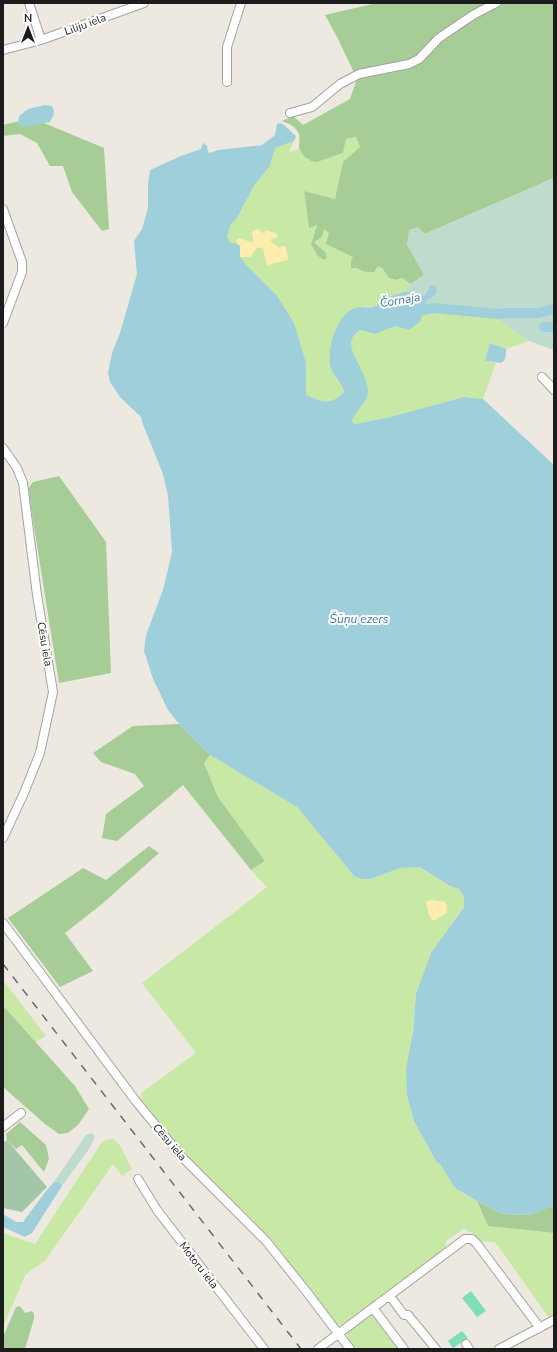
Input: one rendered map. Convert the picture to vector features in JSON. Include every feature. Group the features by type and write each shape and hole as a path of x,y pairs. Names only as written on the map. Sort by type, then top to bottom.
{"street":[{"path":"29,3 41,40"},
{"name":"Liliju iela","path":"3,50 41,40 144,3"},
{"path":"227,82 227,47 241,3"},
{"path":"290,113 312,107 340,84 359,74 409,64 419,59 439,38 473,15 496,3"},
{"path":"3,209 22,262 22,272 3,323"},
{"path":"542,377 554,390"},
{"name":"Cēsu iela","path":"3,448 17,468 23,484 37,595 53,692 40,753 24,793 3,838"},
{"name":"Cēsu iela","path":"3,923 135,1100 180,1155 266,1241 350,1349"},
{"path":"3,1127 22,1113"},
{"name":"Motoru iela","path":"138,1179 157,1210 264,1349"},
{"path":"318,1349 465,1239 472,1239 477,1244 540,1328"},
{"path":"390,1296 404,1315 408,1315 436,1349"},
{"path":"373,1308 404,1349"},
{"path":"499,1349 554,1320"}],"green space":[{"path":"377,3 554,3 554,178 425,234 407,244 424,275 411,284 402,278 396,280 389,278 383,269 378,266 374,272 365,272 352,268 351,261 353,257 326,244 329,233 324,229 322,237 314,242 326,253 327,258 324,260 318,256 311,245 317,225 309,228 304,191 335,199 343,162 360,147 356,137 346,139 343,153 317,162 311,161 305,157 300,150 299,134 296,129 282,121 293,116 303,125 350,99 357,79 325,15"},
{"path":"32,118 104,148 109,229 102,231 72,192 63,166 50,166 37,143 20,134 3,136 3,125"},
{"path":"356,137 360,147 343,162 335,199 304,191 309,227 317,225 311,245 318,256 322,257 326,253 314,242 324,229 354,257 351,261 351,267 361,271 376,268 378,266 383,269 389,278 396,280 402,278 411,284 406,291 398,295 385,298 376,306 358,307 335,378 343,386 344,392 335,399 330,401 322,401 306,395 306,363 240,257 250,257 257,247 263,248 266,262 270,264 287,260 287,255 269,240 274,233 271,232 253,235 253,243 240,239 236,240 239,245 229,242 227,237 230,226 237,218 255,184 270,166 275,148 294,141 289,152 299,149 306,157 317,162 343,153 346,139"},
{"path":"554,178 554,350 529,341 496,318 435,311 422,315 426,301 434,295 434,285 426,294 418,299 406,291 411,284 424,275 407,244 409,230 418,227 425,234"},
{"path":"435,311 496,318 529,341 506,349 490,343 486,361 496,363 483,399 464,397 386,418 355,424 352,420 355,414 362,407 368,393 350,347 351,339 360,330 375,334 395,326 409,330 419,322 422,315"},
{"path":"59,476 106,542 111,673 59,683 28,489 33,482"},
{"path":"179,724 210,755 204,763 218,797 265,861 251,870 183,785 117,841 102,838 106,814 144,786 135,774 101,762 93,753 133,726"},
{"path":"210,755 297,807 354,876 371,879 400,868 420,867 450,886 459,889 464,897 464,907 452,922 416,994 407,1096 414,1121 437,1163 440,1164 455,1188 477,1201 488,1226 554,1233 554,1315 549,1318 495,1242 479,1241 473,1233 464,1228 446,1241 445,1250 345,1325 336,1325 270,1238 187,1156 142,1100 141,1093 196,1053 142,983 267,887 251,870 265,861 218,797 204,762"},
{"path":"149,846 159,853 102,904 65,933 93,971 60,987 8,918 83,868 106,880"},
{"path":"3,980 46,1036 36,1042 3,1007"},
{"path":"3,1007 75,1086 89,1109 78,1125 68,1133 59,1134 45,1124 3,1087"},
{"path":"20,1122 46,1145 49,1159 44,1172 22,1145 16,1149 7,1140 6,1134"},
{"path":"92,1133 95,1137 89,1149 62,1186 59,1182 54,1182 86,1135"},
{"path":"112,1138 120,1145 132,1169 122,1176 113,1164 45,1261 26,1274 3,1326 3,1233 35,1244 102,1142"},
{"path":"7,1140 47,1187 22,1212 3,1208 3,1143"},
{"path":"477,1201 503,1214 529,1215 554,1205 554,1233 488,1226"},
{"path":"471,1291 486,1311 477,1317 462,1298"},
{"path":"20,1306 25,1313 32,1311 34,1314 34,1319 25,1349 3,1349 3,1337 16,1307"},
{"path":"372,1313 402,1349 356,1349 347,1335 349,1329"},
{"path":"462,1331 468,1338 453,1348 448,1341"}],"sand":[{"path":"258,229 263,233 265,233 265,230 276,233 278,237 270,240 279,248 282,246 286,247 287,255 289,256 287,260 271,264 269,266 267,265 263,248 257,247 250,257 240,257 240,247 236,240 239,238 253,243 253,235 251,234 253,231"},
{"path":"429,900 446,902 447,912 436,920 432,920 426,903"}],"water":[{"path":"45,105 52,106 54,111 50,122 23,127 18,124 19,116 28,109"},
{"name":"Šūņu ezers","path":"280,123 296,136 294,141 275,148 270,166 255,184 237,218 230,226 227,237 230,242 239,245 240,257 277,296 294,323 306,363 306,395 322,401 330,401 344,392 342,385 332,371 330,364 330,348 340,322 346,314 354,308 376,306 386,298 406,291 418,298 426,294 430,285 437,286 436,294 426,301 420,322 409,330 395,326 375,334 360,330 353,336 351,343 352,349 365,378 368,391 364,403 352,421 355,424 386,418 464,397 483,399 554,465 554,1205 529,1215 503,1214 455,1188 440,1164 437,1163 414,1121 407,1096 406,1069 413,1032 416,994 431,953 464,907 464,897 459,889 450,886 420,867 400,868 371,879 362,879 354,876 297,807 210,755 179,724 168,710 153,679 144,651 146,635 163,590 172,552 168,496 163,474 141,417 120,397 110,382 108,373 112,353 120,333 137,274 134,241 142,229 148,208 148,184 150,170 201,149 204,143 207,146 208,152 210,153 218,150 262,145 275,135 277,124"},
{"path":"490,343 506,349 503,362 485,361"},
{"path":"54,1182 59,1182 62,1186 32,1233 25,1237 3,1227 3,1214 16,1222 23,1222"}],"waterway":[{"name":"Čornaja","path":"409,313 433,308 498,314 538,313 554,309"},
{"path":"544,327 554,327"}],"railway":[{"path":"3,964 301,1349"}]}
